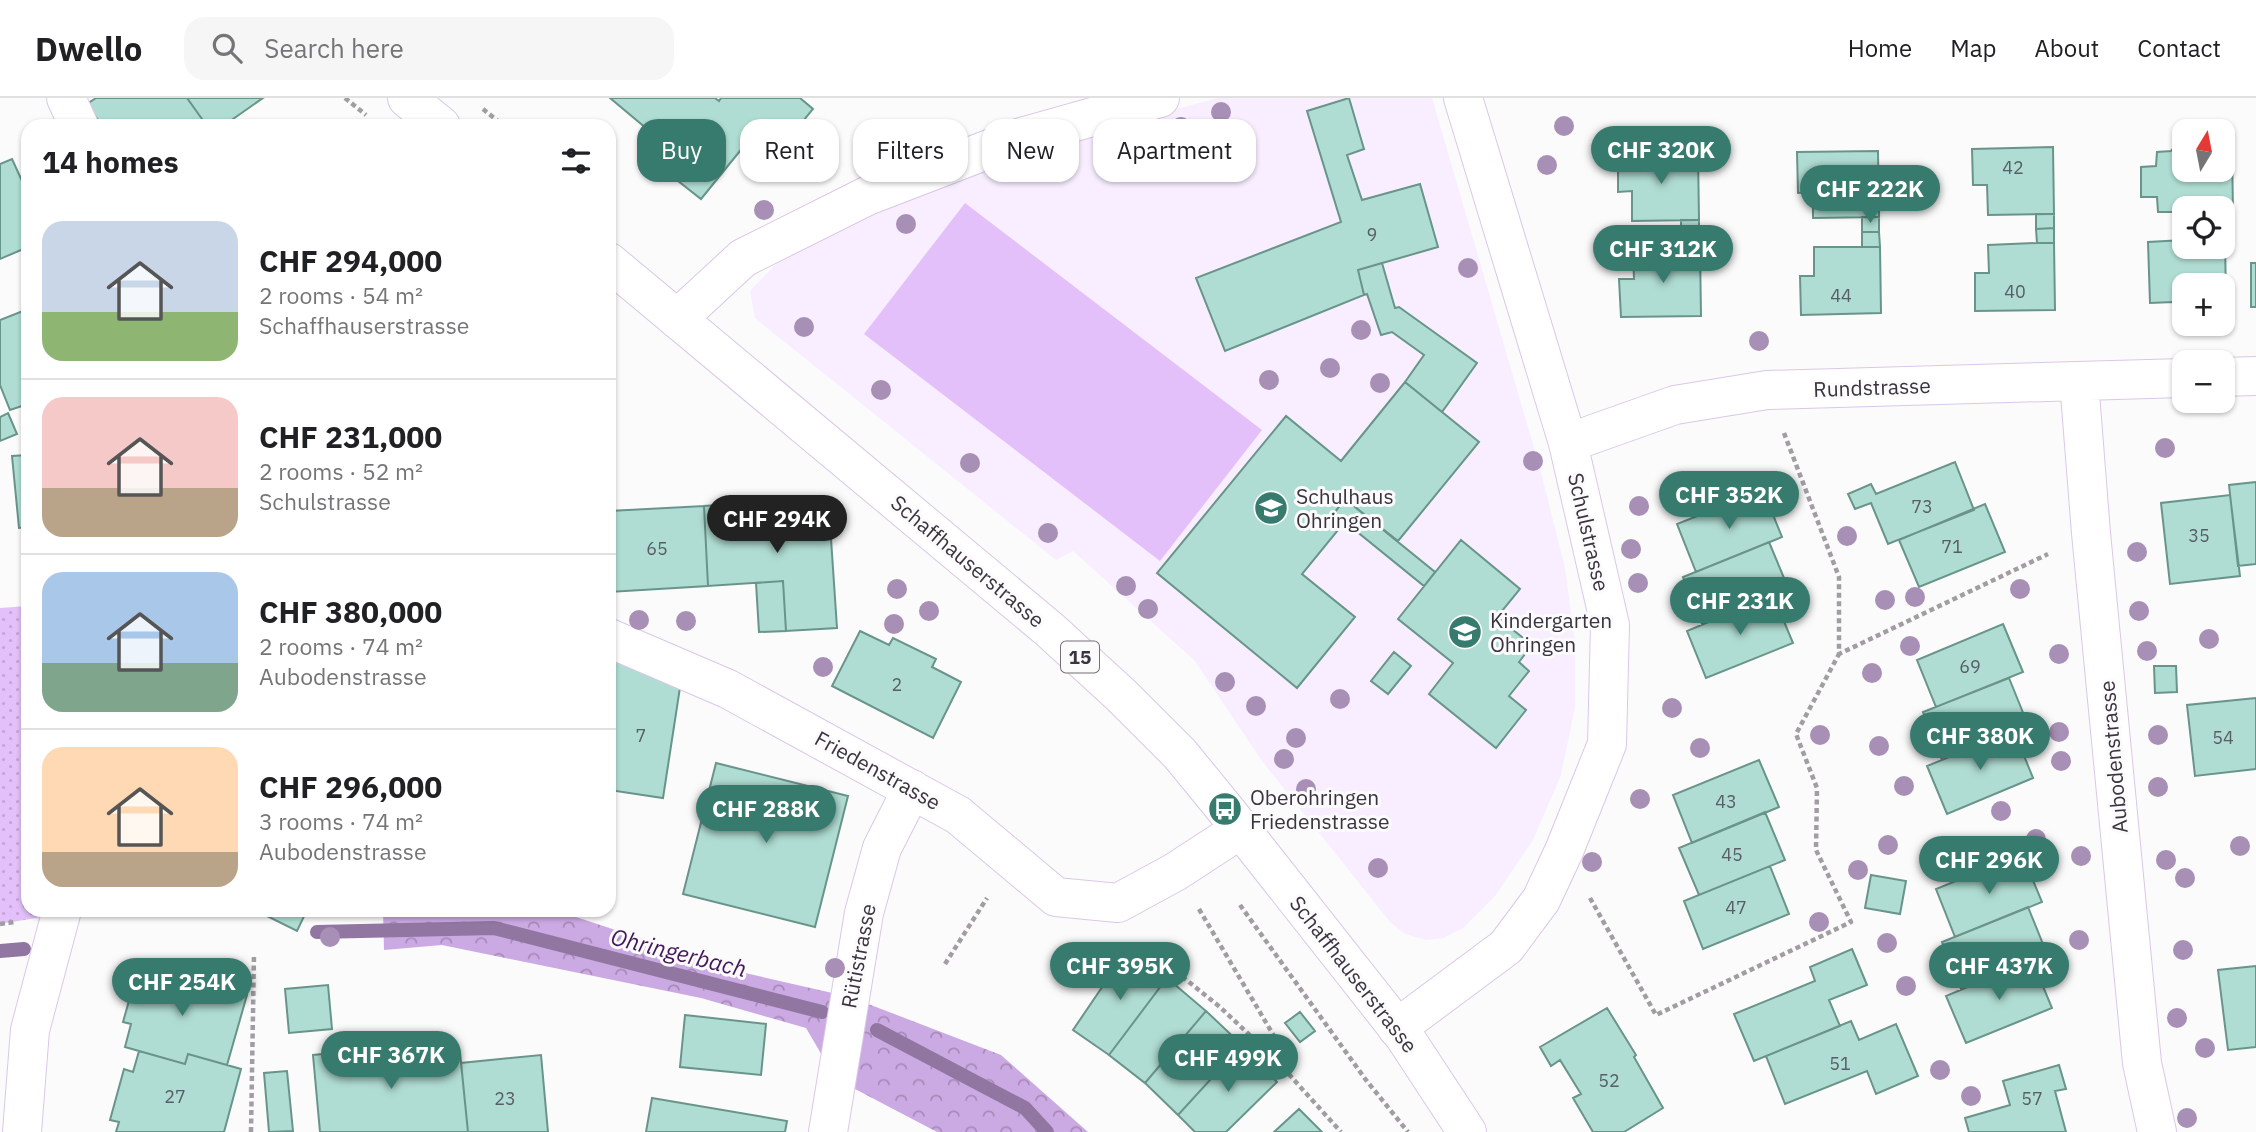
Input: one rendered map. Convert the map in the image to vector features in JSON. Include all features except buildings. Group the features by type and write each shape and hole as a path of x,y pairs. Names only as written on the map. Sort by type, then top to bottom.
{"street":[{"path":"66,98 76,119"},
{"path":"407,98 432,119"},
{"path":"677,319 743,258 867,196 1018,138 1160,98"},
{"name":"Schulstrasse","path":"1397,1028 1506,947 1541,900 1607,744 1610,625 1568,443 1463,98"},
{"name":"Schaffhauserstrasse","path":"616,268 1050,630 1180,754 1397,1028 1467,1132"},
{"path":"2235,377 2256,376"},
{"name":"Rundstrasse","path":"1568,443 1675,405 1767,390 2172,378"},
{"name":"Aubodenstrasse","path":"2079,381 2142,1063 2157,1132"},
{"name":"Friedenstrasse","path":"616,641 728,689 958,815 1056,897 1118,903 1175,872 1241,828"},
{"name":"Rütistrasse","path":"828,1132 864,914 882,848 912,789"},
{"path":"22,1132 30,1030 60,917"}],"path":[{"path":"478,105 495,119"},
{"path":"1564,851 1656,1015 1851,922 1816,850 1817,788 1796,734 1839,654 1839,578 1767,390"},
{"path":"1839,654 2091,533"},
{"path":"945,964 986,898"},
{"path":"1195,902 1284,1053 1276,1060"},
{"path":"1245,914 1366,1080 1408,1132"},
{"path":"251,1132 254,954"},
{"path":"1169,966 1220,1007 1276,1060 1340,1132"}],"shaded area":[{"name":"Schulhaus Ohringen","path":"1218,98 1432,98 1539,465 1565,568 1575,643 1575,707 1561,775 1533,840 1495,896 1463,928 1443,938 1426,940 1405,934 1390,922 1262,761 1195,661 1073,551 1056,560 755,318 750,291 780,260 941,182 968,182 968,169 982,162 982,182 1079,182 1079,135 1093,131 1093,182 1256,182 1256,119 1139,119"},
{"path":"965,203 1262,430 1160,561 864,334"},
{"path":"21,606 21,917 42,917 0,924 0,608"}],"green space":[{"path":"383,917 576,917 745,973 850,997 1001,1055 1088,1132 937,1132 836,1079 806,1028 701,998 442,945 384,950"}],"waterway":[{"name":"Ohringerbach","path":"317,932 494,928 822,1012"},
{"name":"Ohringerbach","path":"0,951 24,949"},
{"name":"Ohringerbach","path":"877,1030 1025,1108 1047,1132"}],"place":[{"name":"Schulhaus Ohringen","path":"1271,508"},
{"name":"Kindergarten Ohringen","path":"1465,632"},
{"name":"Oberohringen Friedenstrasse","path":"1225,809"}]}
